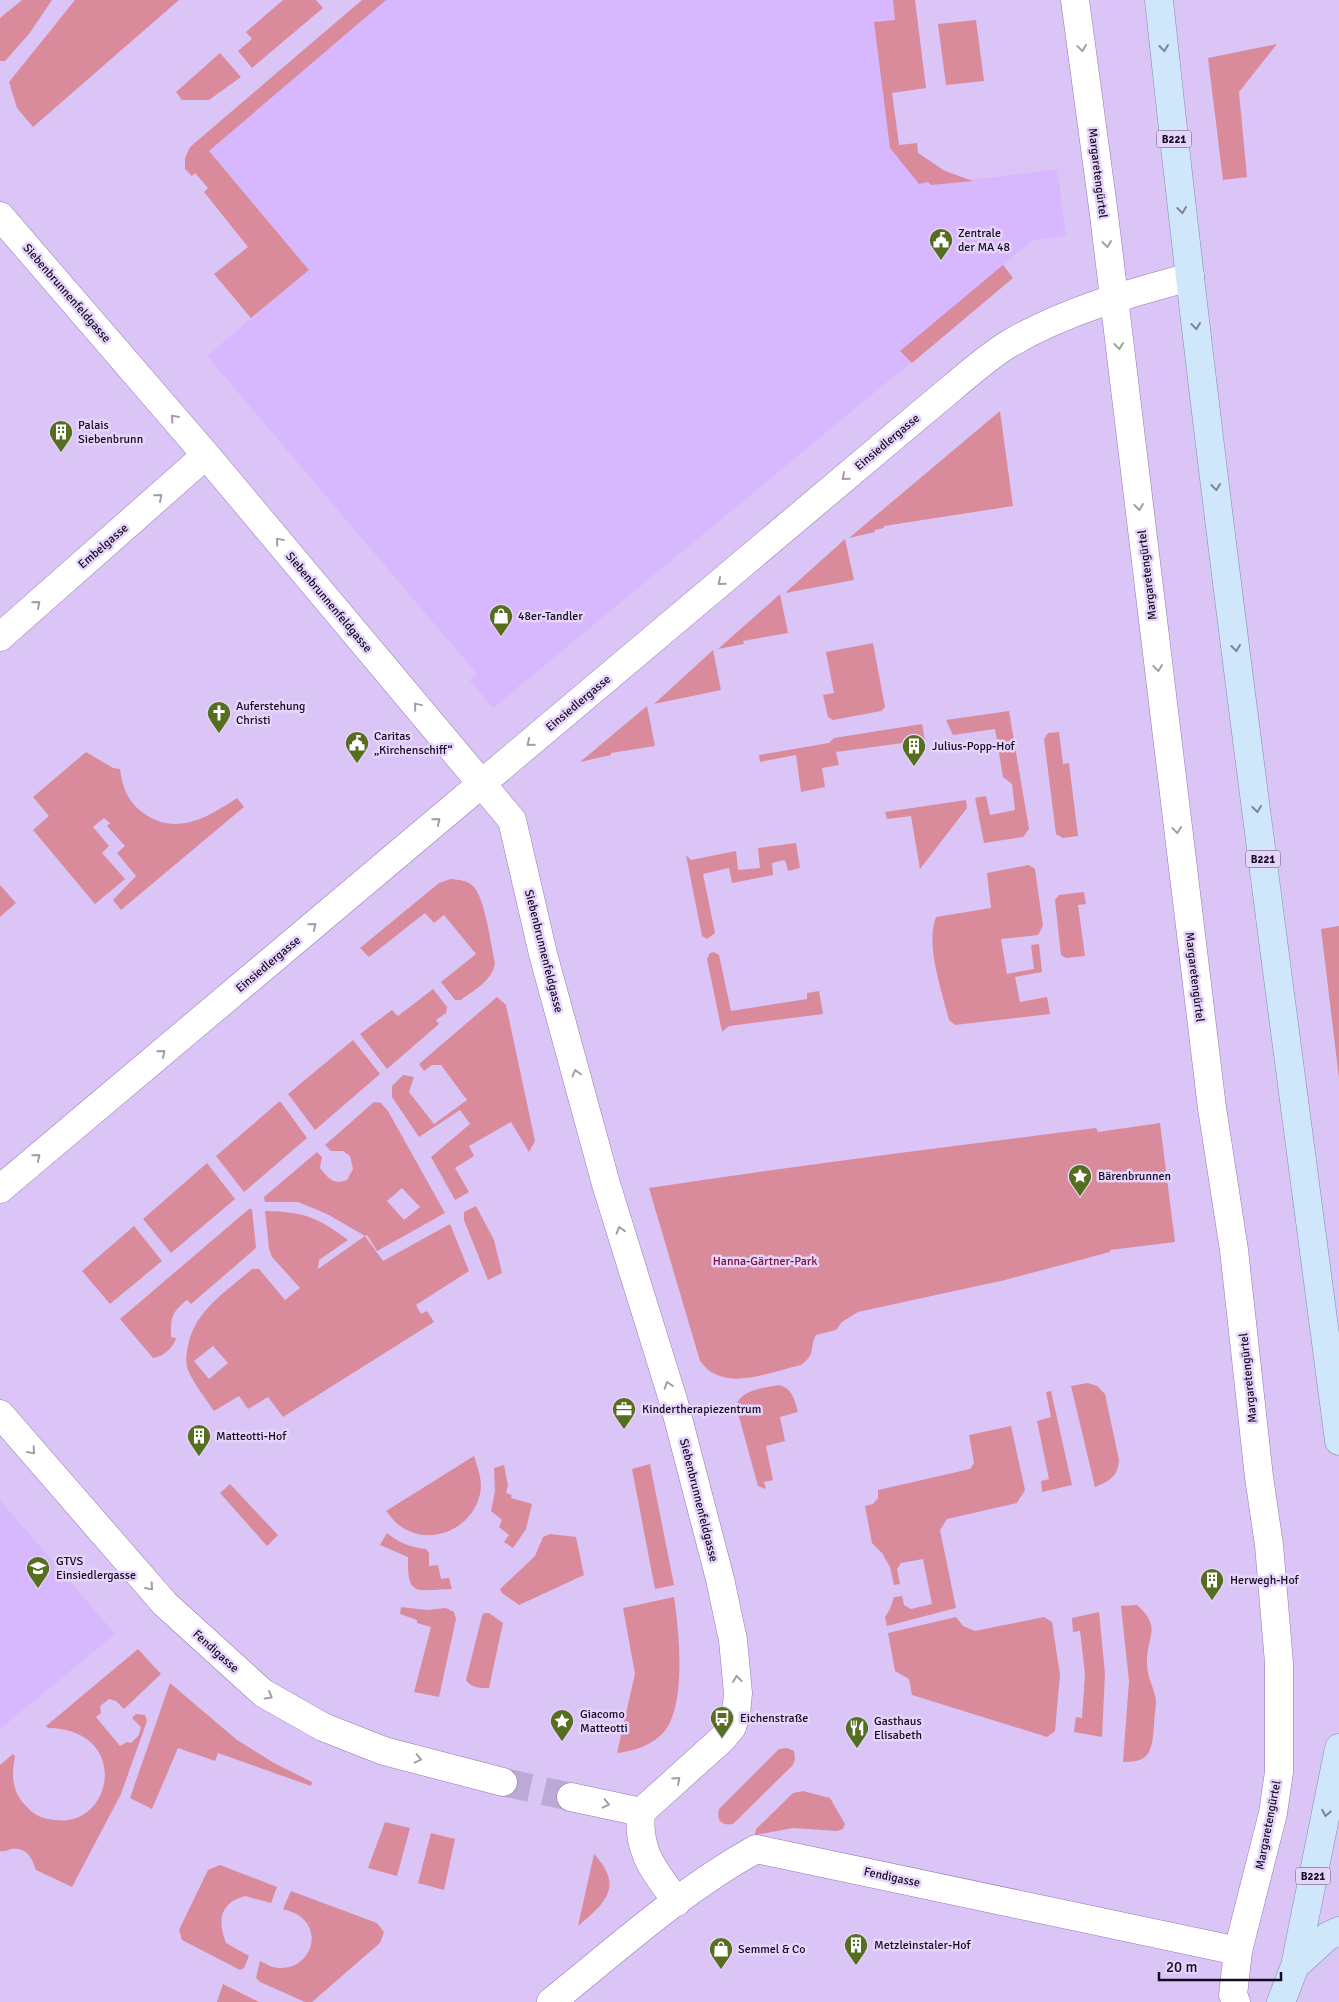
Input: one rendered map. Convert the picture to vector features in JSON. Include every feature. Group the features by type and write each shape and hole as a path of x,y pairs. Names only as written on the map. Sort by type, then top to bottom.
{"main road":[{"name":"B221","path":"1159,0 1190,277 1239,676 1339,1441"},
{"name":"B221","path":"1281,2002 1295,1966 1339,1748"},
{"path":"1295,1966 1328,1936 1339,1931"}],"street":[{"name":"Margaretengürtel","path":"1075,0 1114,297 1212,1108 1234,1250 1259,1477 1269,1545 1279,1663 1278,1780 1266,1840 1238,1951"},
{"name":"Siebenbrunnenfeldgasse","path":"0,216 206,455 512,820 543,954 606,1184 674,1403 733,1640 738,1694 736,1714 732,1727 722,1739 641,1812"},
{"name":"Einsiedlergasse","path":"0,1189 923,412 1006,346 1079,310 1114,297 1190,277"},
{"name":"Embelgasse","path":"0,636 206,455"},
{"name":"Fendigasse","path":"0,1414 164,1604 263,1693 323,1728 384,1751 503,1782"},
{"path":"551,2002 677,1902 658,1875 641,1843 639,1832 641,1812 571,1796"},
{"name":"Fendigasse","path":"677,1902 725,1866 756,1849 1238,1951"},
{"path":"1236,2002 1233,1995 1238,1951"}],"shaded area":[{"path":"386,0 893,0 897,39 892,93 899,145 931,185 1057,169 1066,236 1033,240 1003,265 1013,278 493,708 470,681 477,674 207,356 309,269 209,151"},
{"name":"GTVS Einsiedlergasse","path":"0,1500 115,1634 0,1729"}],"green space":[{"path":"22,0 52,0 29,34 5,61 0,61 0,18"},
{"path":"75,0 179,0 33,127 17,108 9,82"},
{"path":"283,0 316,0 323,8 252,68 238,51 252,39 246,32"},
{"path":"362,0 386,0 209,151 309,270 251,318 214,274 248,247 204,192 208,188 195,173 192,176 185,169 185,158 190,147"},
{"path":"893,0 915,0 926,88 892,93 899,145 917,143 918,153 945,171 973,181 931,185 928,182 919,184 890,148 874,22 895,20"},
{"path":"976,20 984,81 946,85 938,24"},
{"path":"1277,44 1239,92 1247,177 1223,180 1208,58"},
{"path":"220,53 241,77 209,100 182,100 176,92"},
{"path":"1003,265 1013,278 912,363 900,351"},
{"path":"1000,411 1013,506 884,526 884,528 875,530 875,532 849,538"},
{"path":"845,539 854,580 785,593"},
{"path":"780,594 788,633 743,641 744,644 718,649"},
{"path":"873,643 885,707 881,711 833,720 828,717 823,695 834,693 826,652"},
{"path":"713,650 721,690 654,704"},
{"path":"647,706 655,746 611,753 611,755 580,762"},
{"path":"1009,711 1029,829 1023,837 984,843 975,798 986,796 990,815 1015,810 1012,784 1003,777 995,729 953,735 946,720"},
{"path":"922,724 925,740 836,752 839,765 822,768 825,787 801,792 796,755 760,762 759,755 829,743 834,738"},
{"path":"1059,732 1063,764 1069,763 1078,836 1063,838 1056,834 1044,739 1048,733"},
{"path":"86,752 113,768 120,769 122,781 129,798 137,808 154,819 179,824 191,822 214,812 237,798 244,807 121,910 113,900 136,876 117,853 125,846 107,826 110,823 104,818 93,827 109,846 102,853 125,879 95,904 33,830 49,816 33,797"},
{"path":"966,800 967,808 920,869 911,816 887,819 885,812"},
{"path":"796,843 800,868 788,871 785,860 772,863 773,875 732,883 729,868 703,874 715,933 707,939 702,936 686,855 691,860 736,851 738,870 760,868 758,848"},
{"path":"1029,865 1035,869 1043,926 1038,935 1001,939 1007,974 1034,969 1031,945 1039,944 1042,972 1015,977 1020,1002 1047,997 1050,1014 955,1025 949,1020 933,954 932,940 936,917 991,908 987,873"},
{"path":"451,879 468,883 477,892 487,922 495,963 487,980 461,1000 455,1000 441,982 476,954 444,915 434,923 425,913 369,957 360,948 439,883"},
{"path":"0,885 16,903 0,917"},
{"path":"1084,892 1086,904 1078,905 1085,956 1066,958 1061,955 1055,900 1059,895"},
{"path":"1339,926 1339,1078 1321,929"},
{"path":"714,952 719,955 731,1011 807,999 807,993 819,991 823,1014 729,1026 722,1032 707,959 710,953"},
{"path":"433,989 447,1007 446,1013 436,1020 439,1024 387,1069 360,1034 392,1010 398,1016"},
{"path":"497,997 506,1005 535,1141 529,1152 511,1122 469,1146 474,1156 455,1168 469,1192 455,1200 431,1157 470,1124 460,1110 419,1137 392,1097 392,1086 403,1075 414,1077 409,1092 434,1124 467,1100 441,1065 432,1065 424,1071 419,1064"},
{"path":"353,1040 380,1074 315,1130 288,1094"},
{"path":"280,1101 307,1138 244,1192 216,1156"},
{"path":"374,1102 381,1103 388,1111 445,1213 377,1251 367,1235 365,1236 327,1214 298,1202 265,1202 264,1197 317,1152 322,1157 320,1168 329,1178 338,1182 347,1180 353,1169 350,1156 343,1151 331,1151 325,1145","holes":["402,1188 420,1207 404,1220 387,1201"]},
{"name":"Hanna-Gärtner-Park","path":"1160,1123 1175,1242 1110,1250 1110,1252 1005,1280 858,1312 842,1322 836,1330 816,1335 811,1354 801,1365 761,1376 734,1379 721,1377 710,1371 700,1361 649,1188 984,1142 1096,1128 1098,1132"},
{"path":"207,1163 235,1199 171,1253 143,1219"},
{"path":"476,1206 494,1240 502,1273 488,1280 464,1220 464,1212"},
{"path":"249,1209 252,1209 256,1248 191,1304 187,1300 178,1308 173,1316 171,1325 171,1337 176,1338 175,1341 164,1354 153,1358 120,1319"},
{"path":"265,1211 310,1217 328,1226 348,1240 319,1260 318,1269 365,1236 383,1261 450,1224 469,1271 416,1305 421,1314 427,1311 434,1322 283,1417 268,1397 248,1409 239,1396 214,1411 194,1382 187,1366 188,1346 197,1322 222,1294 252,1269 259,1269 285,1300 300,1288 272,1257 269,1249","holes":["213,1346 228,1363 209,1379 194,1361"]},
{"path":"134,1226 162,1261 110,1304 82,1271"},
{"path":"1088,1383 1097,1386 1105,1394 1119,1460 1115,1474 1095,1487 1071,1386"},
{"path":"779,1385 790,1392 798,1412 780,1417 785,1441 766,1446 773,1480 764,1482 766,1489 758,1486 736,1406 743,1396 754,1390"},
{"path":"1051,1391 1072,1485 1042,1492 1041,1481 1049,1479 1037,1421 1051,1417 1046,1392"},
{"path":"1011,1426 1025,1490 1017,1503 947,1519 940,1530 956,1608 887,1626 885,1617 894,1597 902,1596 904,1605 911,1609 932,1604 923,1559 901,1563 897,1569 900,1584 894,1585 890,1567 882,1553 872,1543 865,1506 873,1504 878,1498 878,1490 970,1469 974,1463 969,1435"},
{"path":"474,1456 480,1480 480,1494 475,1507 459,1526 435,1535 423,1535 410,1532 399,1525 386,1511"},
{"path":"650,1464 674,1585 655,1589 632,1469"},
{"path":"504,1465 508,1485 506,1493 512,1495 511,1498 532,1504 526,1529 513,1548 504,1542 509,1535 499,1527 502,1520 491,1511 495,1491 494,1468"},
{"path":"230,1484 278,1535 267,1546 220,1493"},
{"path":"387,1533 405,1544 426,1549 429,1553 429,1566 438,1565 441,1579 449,1578 452,1589 416,1589 409,1579 408,1557 380,1545"},
{"path":"550,1534 576,1537 584,1575 519,1605 502,1593 500,1589 535,1556 543,1537"},
{"path":"674,1597 679,1650 678,1690 675,1709 669,1725 655,1740 640,1748 617,1753 635,1674 623,1608"},
{"path":"1137,1605 1145,1613 1151,1626 1147,1664 1156,1707 1149,1753 1140,1760 1123,1762 1129,1681 1121,1606"},
{"path":"401,1607 427,1610 446,1608 454,1612 456,1619 439,1697 414,1692 431,1627 417,1623 417,1620 400,1614"},
{"path":"1099,1612 1105,1674 1102,1737 1074,1732 1076,1717 1082,1718 1085,1674 1080,1631 1073,1632 1072,1618"},
{"path":"484,1613 489,1613 503,1623 489,1688 476,1687 466,1680"},
{"path":"956,1617 963,1626 975,1631 1044,1617 1052,1622 1060,1675 1055,1731 1047,1737 912,1695 909,1679 895,1671 888,1633"},
{"path":"138,1649 161,1674 124,1709 116,1701 109,1699 100,1706 101,1713 96,1717 120,1746 127,1742 131,1743 139,1735 141,1727 132,1718 136,1714 145,1715 147,1721 121,1794 72,1887 36,1870 28,1854 21,1850 0,1851 0,1765 13,1754 15,1756 13,1778 16,1790 31,1811 43,1818 55,1820 75,1818 90,1809 101,1795 105,1777 102,1760 92,1744 75,1733 46,1726"},
{"path":"170,1683 237,1740 274,1763 312,1782 311,1786 218,1753 215,1761 178,1748 152,1809 130,1798"},
{"path":"787,1748 794,1751 795,1759 793,1765 733,1824 721,1822 718,1817 719,1809 779,1749"},
{"path":"803,1791 830,1798 845,1824 843,1829 837,1831 793,1828 755,1835 756,1829 793,1793"},
{"path":"385,1822 410,1828 397,1876 368,1868"},
{"path":"431,1833 455,1839 444,1890 418,1883"},
{"path":"594,1854 603,1865 610,1885 608,1893 597,1910 578,1926"},
{"path":"220,1865 277,1887 271,1903 245,1896 230,1903 223,1914 221,1920 226,1943 249,1956 244,1968 240,1970 182,1940 179,1930 208,1870"},
{"path":"291,1891 377,1923 384,1932 380,1943 312,2002 305,2002 260,1982 256,1978 260,1961 274,1967 289,1967 297,1964 309,1950 312,1942 308,1925 301,1917 283,1909"},
{"path":"223,1984 259,2002 217,2002"}],"tunnel":[{"path":"503,1782 571,1797"}],"place":[{"name":"Zentrale der MA 48","path":"941,261"},
{"name":"Palais Siebenbrunn","path":"61,453"},
{"name":"48er-Tandler","path":"501,637"},
{"name":"Auferstehung Christi","path":"219,734"},
{"name":"Caritas „Kirchenschiff“","path":"357,764"},
{"name":"Julius-Popp-Hof","path":"914,767"},
{"name":"Bärenbrunnen","path":"1080,1197"},
{"name":"Kindertherapiezentrum","path":"624,1430"},
{"name":"Matteotti-Hof","path":"199,1457"},
{"name":"GTVS Einsiedlergasse","path":"38,1589"},
{"name":"Herwegh-Hof","path":"1212,1601"},
{"name":"Eichenstraße","path":"722,1739"},
{"name":"Giacomo Matteotti","path":"562,1742"},
{"name":"Gasthaus Elisabeth","path":"857,1749"},
{"name":"Metzleinstaler-Hof","path":"856,1966"},
{"name":"Semmel & Co","path":"721,1970"}]}
